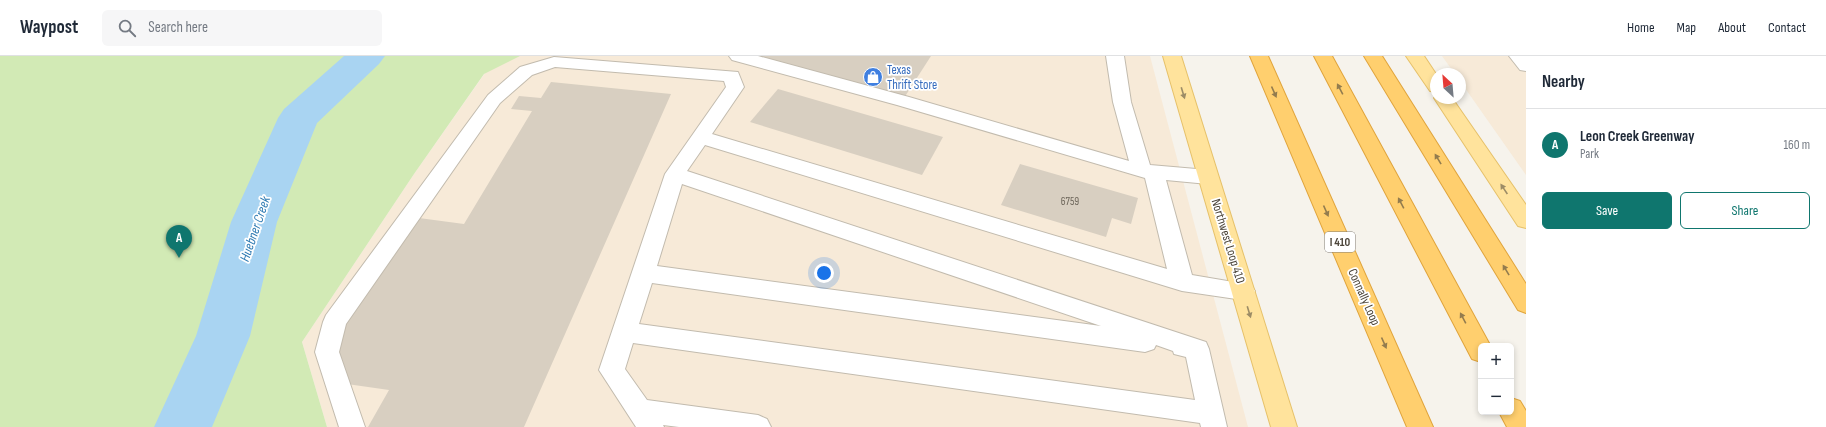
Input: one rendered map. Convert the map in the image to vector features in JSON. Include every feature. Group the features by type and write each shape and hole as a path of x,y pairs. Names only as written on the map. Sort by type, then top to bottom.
{"highway":[{"name":"Connally Loop","path":"1259,56 1420,427"},
{"path":"1323,56 1478,346"},
{"path":"1374,56 1526,304"},
{"path":"1514,414 1521,427"}],"main road":[{"name":"Northwest Loop 410","path":"1172,56 1284,427"},
{"path":"1415,56 1430,78"},
{"path":"1447,104 1526,221"}],"lane":[{"path":"738,56 903,101 1148,172 1208,177"},
{"path":"1115,56 1122,102 1148,172 1182,282"},
{"path":"1518,56 1526,66"},
{"path":"352,427 327,352 335,322 494,99 526,71 554,62 732,76 735,87 676,174 612,370 645,418 758,427"},
{"path":"700,137 1182,282 1243,291"},
{"path":"676,174 1197,349"},
{"path":"643,273 1197,349"},
{"path":"624,332 1212,420 1197,349"}],"shaded area":[{"path":"497,56 1150,56 1248,427 327,427 302,342 414,174"},
{"path":"1442,56 1526,56 1526,175 1466,90 1466,68 1451,68"}],"green space":[{"path":"0,56 520,56 484,74 414,174 302,342 327,427 0,427"}],"building":[{"name":"Texas Thrift Store","path":"753,56 931,56 904,98"},
{"path":"551,82 671,94 524,427 368,427 389,390 347,384 330,345 419,218 464,224 532,111 511,109 519,96 541,98"},
{"path":"778,89 943,137 922,175 750,122"},
{"path":"1020,164 1138,198 1131,224 1112,218 1106,237 1001,205"}],"waterway":[{"name":"Huebner Creek","path":"183,427 223,336 254,222 298,118 366,56"}],"place":[{"name":"Texas Thrift Store","path":"873,77"},
{"name":"Leon Creek Greenway","path":"179,258"}]}
